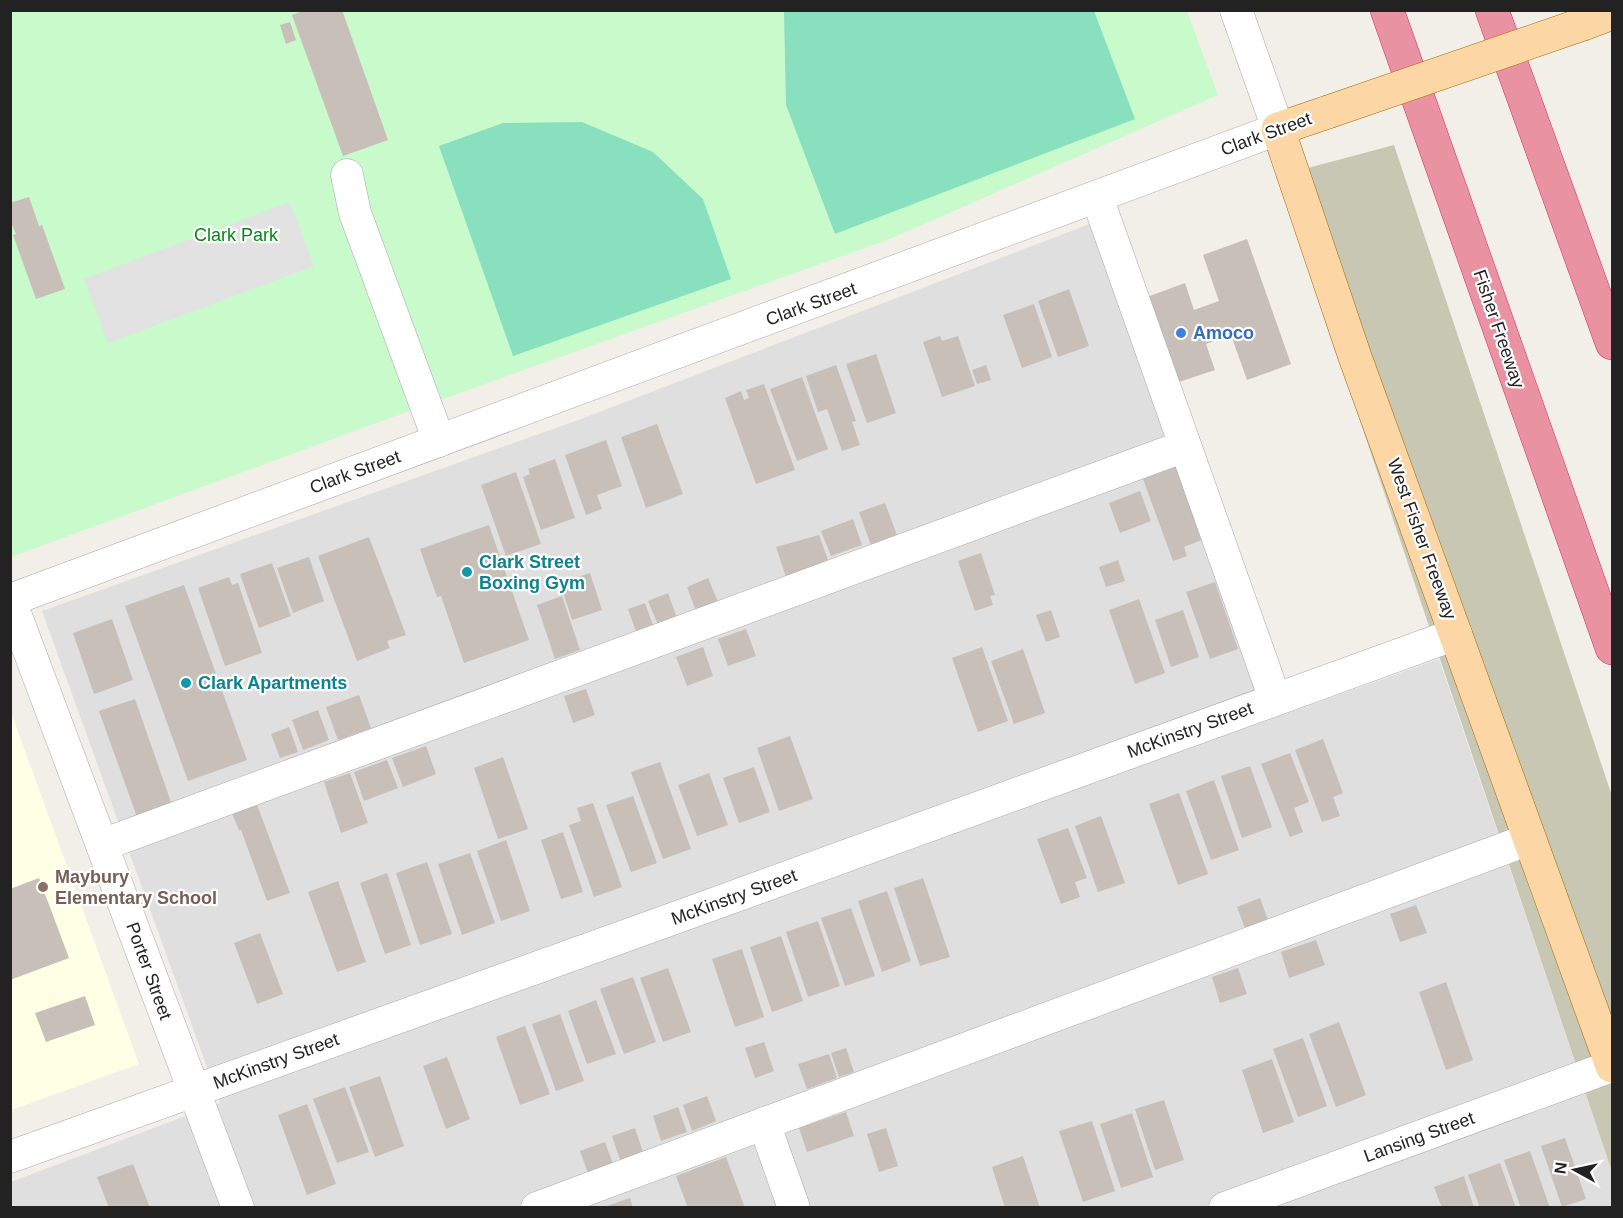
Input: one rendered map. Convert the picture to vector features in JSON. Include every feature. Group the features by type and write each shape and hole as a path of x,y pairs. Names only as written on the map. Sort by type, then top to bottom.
{"highway":[{"name":"Fisher Freeway","path":"1387,10 1612,648"},
{"path":"1492,10 1612,343"}],"main road":[{"name":"Clark Street","path":"1278,129 1598,18"},
{"name":"West Fisher Freeway","path":"1278,129 1355,357 1612,1066"}],"street":[{"name":"West Fisher Freeway","path":"1236,10 1278,129"},
{"name":"Clark Street","path":"10,600 1278,129"},
{"path":"347,175 356,213 439,441"},
{"path":"1097,197 1275,699"},
{"path":"102,845 1185,446"},
{"name":"Porter Street","path":"10,600 238,1208"},
{"name":"McKinstry Street","path":"10,1157 1456,634"},
{"path":"537,1208 1530,839"},
{"name":"Lansing Street","path":"1225,1208 1612,1066"},
{"path":"764,1124 794,1208"}],"shaded area":[{"path":"1394,145 1612,796 1612,1172 1278,176"},
{"path":"290,202 314,266 108,343 84,279"},
{"path":"1113,215 1285,714 1439,659 1612,1172 1612,1208 11,1208 11,1182 220,1103 42,611 581,419"},
{"name":"Maybury Elementary School","path":"10,710 139,1064 11,1110 10,1110"}],"green space":[{"name":"Clark Park","path":"11,11 1187,11 1218,95 890,239 412,410 11,557"},
{"path":"784,11 1094,11 1135,119 835,234 786,105"},
{"path":"582,122 653,152 703,199 731,279 513,356 439,146 503,123"}],"building":[{"path":"305,10 342,10 388,140 343,156 292,15"},
{"path":"290,22 296,40 286,44 280,25"},
{"path":"29,197 39,226 42,225 65,289 36,299 13,235 16,234 10,220 10,203"},
{"name":"Amoco","path":"1247,239 1291,364 1247,380 1231,335 1206,344 1215,370 1176,383 1147,297 1185,283 1194,310 1219,301 1203,255"},
{"path":"1069,289 1089,346 1058,357 1038,301"},
{"path":"1034,304 1052,357 1022,368 1003,315"},
{"path":"940,336 942,341 958,336 975,386 942,397 923,342"},
{"path":"876,354 896,413 867,423 846,364"},
{"path":"836,365 856,421 852,422 860,445 842,451 827,409 818,412 806,376"},
{"path":"986,365 991,380 977,384 972,370"},
{"path":"802,377 828,449 797,461 770,389"},
{"path":"764,384 795,470 756,484 725,398 741,391 744,400 749,398 746,390"},
{"path":"657,424 683,494 646,508 621,437"},
{"path":"606,440 622,486 597,495 602,509 586,515 565,455"},
{"path":"555,459 575,518 541,530 523,477 530,474 528,469"},
{"path":"1178,466 1204,539 1184,547 1187,556 1173,561 1143,479"},
{"path":"516,472 541,544 506,556 481,485"},
{"path":"1140,491 1151,521 1120,533 1109,503"},
{"path":"885,503 897,535 871,545 859,512"},
{"path":"853,519 862,545 831,556 821,531"},
{"name":"Clark Street Boxing Gym","path":"489,525 529,640 464,663 441,596 437,597 420,549"},
{"path":"819,535 828,560 786,577 776,547"},
{"path":"369,537 406,635 387,641 390,648 357,661 318,556"},
{"path":"981,553 995,595 990,596 993,605 975,611 958,561"},
{"path":"309,557 324,601 293,613 277,568"},
{"path":"1118,560 1125,581 1106,587 1099,567"},
{"path":"272,563 291,616 259,628 240,574"},
{"path":"590,573 602,610 572,620 560,583"},
{"path":"229,577 232,585 238,583 262,653 225,666 198,588"},
{"path":"708,578 718,602 696,611 687,587"},
{"path":"1215,582 1238,649 1210,659 1186,592"},
{"name":"Clark Apartments","path":"184,585 247,760 188,781 125,606"},
{"path":"668,593 677,618 658,625 648,601"},
{"path":"562,596 580,650 555,659 537,605"},
{"path":"1139,599 1165,673 1135,684 1109,610"},
{"path":"645,603 654,628 637,634 628,609"},
{"path":"1051,610 1060,637 1046,642 1036,615"},
{"path":"1183,610 1199,657 1171,667 1155,620"},
{"path":"112,619 133,680 94,694 73,633"},
{"path":"746,629 756,656 728,666 718,639"},
{"path":"703,647 713,676 687,686 676,657"},
{"path":"982,647 1008,721 978,732 952,658"},
{"path":"1023,649 1045,713 1014,724 991,661"},
{"path":"586,689 595,715 573,723 564,696"},
{"path":"359,695 371,728 338,740 326,707"},
{"path":"135,699 172,805 137,817 99,711"},
{"path":"318,710 329,740 303,750 292,720"},
{"path":"289,727 298,752 280,758 271,734"},
{"path":"790,736 813,799 779,811 757,748"},
{"path":"1323,739 1343,793 1333,797 1340,816 1322,822 1295,750"},
{"path":"426,746 436,774 403,787 392,758"},
{"path":"1290,753 1309,802 1294,808 1303,832 1290,837 1261,764"},
{"path":"503,757 528,829 498,839 474,768"},
{"path":"387,760 398,788 364,801 354,772"},
{"path":"660,762 691,849 663,859 631,772"},
{"path":"1250,766 1272,827 1242,838 1221,776"},
{"path":"754,767 770,812 739,823 723,778"},
{"path":"350,773 368,823 341,833 324,782"},
{"path":"709,773 728,825 697,836 678,785"},
{"path":"1214,780 1239,850 1211,860 1186,791"},
{"path":"1179,793 1208,874 1178,885 1149,804"},
{"path":"633,796 657,863 631,872 606,805"},
{"path":"256,802 290,893 267,901 241,830 231,811"},
{"path":"593,803 622,887 594,897 569,825 581,821 577,808"},
{"path":"1101,816 1125,883 1098,892 1075,826"},
{"path":"1068,828 1087,878 1075,882 1080,897 1061,904 1037,839"},
{"path":"563,832 583,892 561,899 541,840"},
{"path":"506,840 530,911 501,921 477,851"},
{"path":"470,853 495,923 462,935 438,864"},
{"path":"427,862 452,934 420,945 396,873"},
{"path":"387,873 411,945 385,954 360,883"},
{"path":"39,878 69,958 10,980 10,889"},
{"path":"923,878 950,957 920,966 894,888"},
{"path":"338,881 366,962 337,972 308,892"},
{"path":"887,891 911,961 882,972 858,901"},
{"path":"1260,898 1269,923 1246,931 1237,907"},
{"path":"1416,905 1427,933 1400,942 1390,914"},
{"path":"851,908 875,976 845,986 821,918"},
{"path":"818,921 840,986 808,997 786,932"},
{"path":"260,933 283,994 257,1004 234,943"},
{"path":"781,936 803,1001 772,1012 750,947"},
{"path":"1316,940 1325,965 1289,978 1281,952"},
{"path":"742,949 764,1017 735,1027 712,959"},
{"path":"668,968 691,1032 663,1042 640,978"},
{"path":"1238,968 1247,994 1220,1003 1212,977"},
{"path":"633,977 656,1042 624,1054 600,989"},
{"path":"1446,982 1473,1060 1446,1070 1419,992"},
{"path":"85,996 95,1025 46,1042 35,1013"},
{"path":"596,1000 616,1054 587,1064 568,1011"},
{"path":"560,1014 584,1081 556,1091 532,1024"},
{"path":"1339,1022 1366,1095 1336,1107 1309,1034"},
{"path":"525,1026 550,1094 520,1105 496,1037"},
{"path":"1303,1038 1327,1106 1298,1117 1273,1049"},
{"path":"764,1042 774,1071 755,1078 745,1048"},
{"path":"846,1048 854,1072 839,1077 831,1053"},
{"path":"829,1054 837,1078 807,1089 798,1064"},
{"path":"447,1057 470,1119 446,1129 423,1066"},
{"path":"1272,1059 1294,1122 1263,1133 1242,1070"},
{"path":"380,1076 404,1146 375,1157 349,1087"},
{"path":"345,1087 369,1152 337,1163 313,1099"},
{"path":"707,1096 716,1121 692,1131 683,1105"},
{"path":"1164,1100 1184,1160 1155,1170 1135,1109"},
{"path":"307,1104 336,1184 307,1195 278,1115"},
{"path":"678,1107 687,1132 661,1141 653,1116"},
{"path":"846,1112 854,1136 807,1152 799,1128"},
{"path":"1132,1113 1153,1177 1121,1188 1100,1124"},
{"path":"1092,1121 1115,1191 1083,1202 1059,1131"},
{"path":"635,1128 643,1152 620,1160 612,1136"},
{"path":"886,1128 898,1166 879,1172 867,1134"},
{"path":"1565,1138 1586,1199 1562,1207 1541,1146"},
{"path":"605,1142 613,1164 588,1173 580,1151"},
{"path":"1530,1151 1550,1208 1521,1208 1504,1160"},
{"path":"1023,1156 1040,1208 1005,1208 992,1167"},
{"path":"726,1157 745,1208 688,1208 676,1176"},
{"path":"1500,1163 1516,1208 1480,1208 1468,1175"},
{"path":"133,1164 150,1208 109,1208 97,1177"},
{"path":"1464,1176 1474,1208 1442,1208 1434,1187"},
{"path":"630,1198 633,1208 604,1208 604,1207"}],"place":[{"name":"Amoco","path":"1181,333"},
{"name":"Clark Street Boxing Gym","path":"467,572"},
{"name":"Clark Apartments","path":"186,683"},
{"name":"Maybury Elementary School","path":"43,887"}]}
